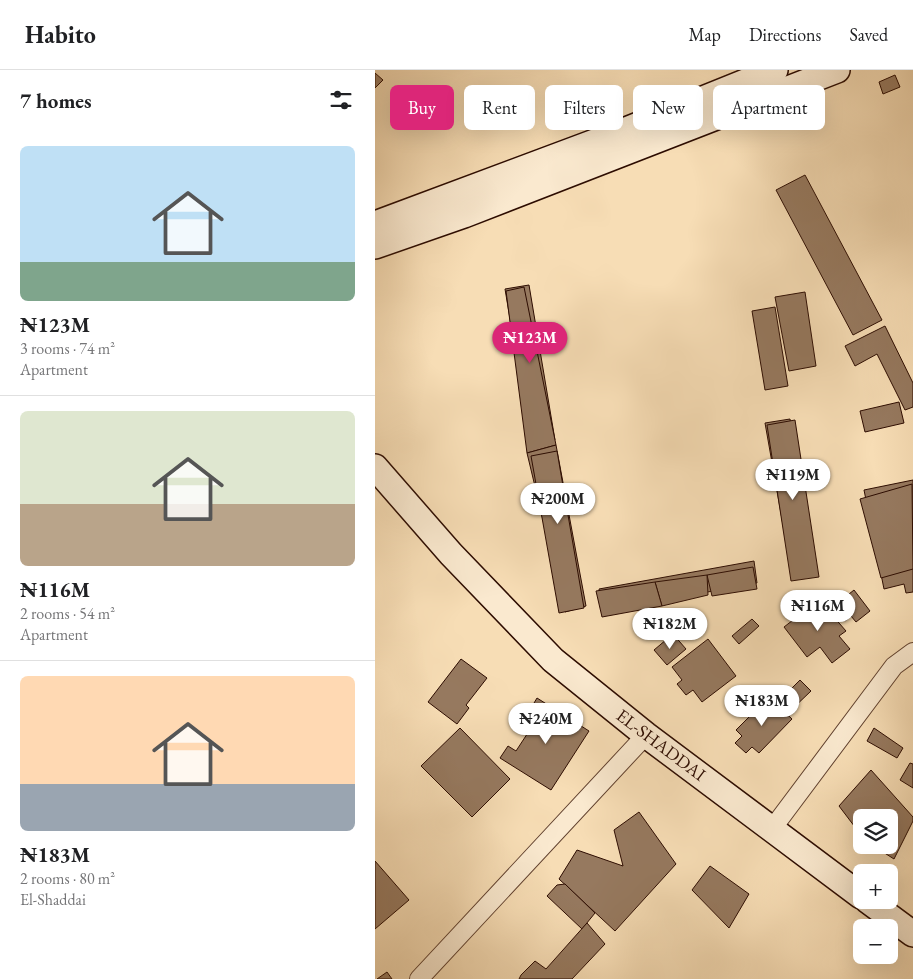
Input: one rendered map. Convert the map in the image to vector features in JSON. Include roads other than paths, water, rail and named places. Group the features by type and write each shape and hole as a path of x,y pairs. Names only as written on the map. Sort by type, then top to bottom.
{"street":[{"path":"375,246 464,215 775,70"},
{"path":"375,224 837,70"},
{"name":"EL-SHADDAI","path":"375,467 451,554 553,660 646,735 853,890"},
{"path":"772,829 894,666 913,652"},
{"path":"422,978 646,735"},
{"path":"879,909 913,934"}]}
